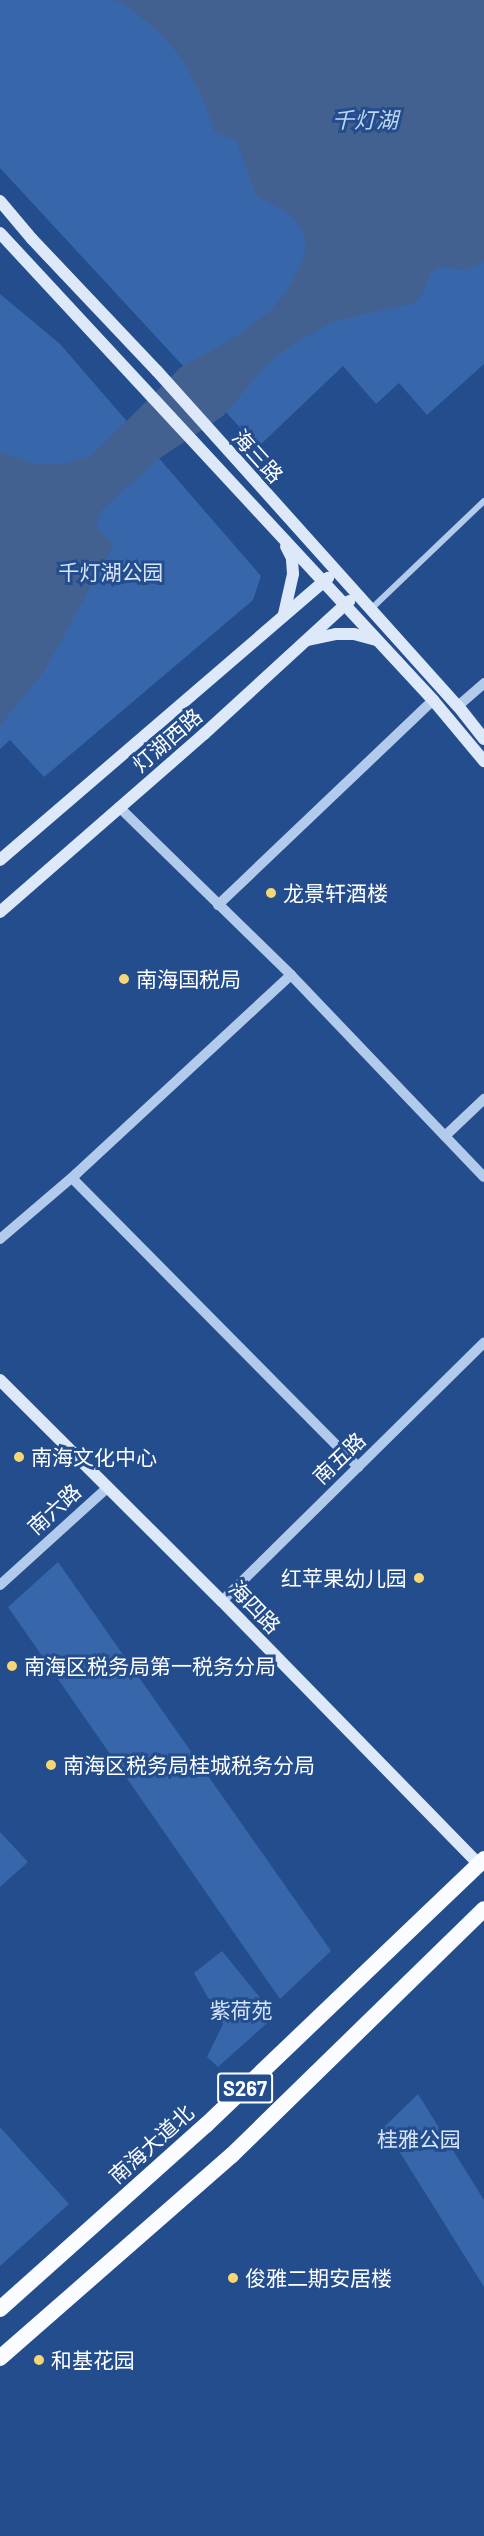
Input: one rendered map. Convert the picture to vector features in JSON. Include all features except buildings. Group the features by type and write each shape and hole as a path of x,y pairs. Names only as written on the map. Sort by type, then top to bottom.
{"highway":[{"name":"南海大道北","path":"0,2309 206,2125 481,1862"},
{"name":"S267","path":"0,2358 232,2155 484,1908"}],"main road":[{"name":"海三路","path":"0,201 157,371 458,706 484,739"},
{"path":"0,225 12,215"},
{"name":"海三路","path":"0,233 143,384 433,700 484,761"},
{"path":"282,537 291,558 293,574 284,614"},
{"name":"灯湖西路","path":"0,860 335,571"},
{"name":"灯湖西路","path":"0,912 204,734 356,594"},
{"path":"307,640 336,633 354,634 377,640"},
{"name":"海四路","path":"0,1380 481,1862"}],"street":[{"path":"370,609 484,501"},
{"path":"458,706 484,683"},
{"path":"218,904 433,700"},
{"path":"119,807 291,975 484,1177"},
{"path":"0,1239 72,1178 291,975"},
{"path":"445,1136 484,1099"},
{"path":"72,1178 358,1467"},
{"name":"南五路","path":"222,1601 484,1343"},
{"name":"南六路","path":"0,1585 108,1487"}],"green space":[{"path":"0,0 484,0 484,364 427,415 399,383 376,404 343,366 258,447 0,168"},
{"name":"千灯湖公园","path":"0,294 60,344 261,576 253,600 44,777 10,740 0,749"},
{"path":"58,1562 331,1951 280,1999 8,1607"},
{"path":"0,1832 28,1862 0,1887"},
{"name":"紫荷苑","path":"222,1951 275,2016 218,2067 207,2057 223,2024 194,1973"},
{"name":"桂雅公园","path":"418,2094 484,2200 484,2287 384,2127"},
{"path":"0,2127 69,2204 0,2266"}],"water":[{"name":"千灯湖","path":"114,0 484,0 484,262 466,270 439,267 430,274 423,293 415,303 335,321 297,341 267,364 223,416 157,460 101,511 97,523 100,533 114,544 45,670 0,726 0,452 35,464 64,464 91,456 180,368 239,335 270,311 290,286 304,258 306,239 301,227 287,212 256,196 236,140 215,132 201,95 183,60 158,31 125,5"}],"place":[{"name":"龙景轩酒楼","path":"271,893"},
{"name":"南海国税局","path":"124,979"},
{"name":"南海文化中心","path":"19,1457"},
{"name":"红苹果幼儿园","path":"419,1578"},
{"name":"南海区税务局第一税务分局","path":"12,1666"},
{"name":"南海区税务局桂城税务分局","path":"51,1765"},
{"name":"俊雅二期安居楼","path":"233,2278"},
{"name":"和基花园","path":"39,2360"}]}
